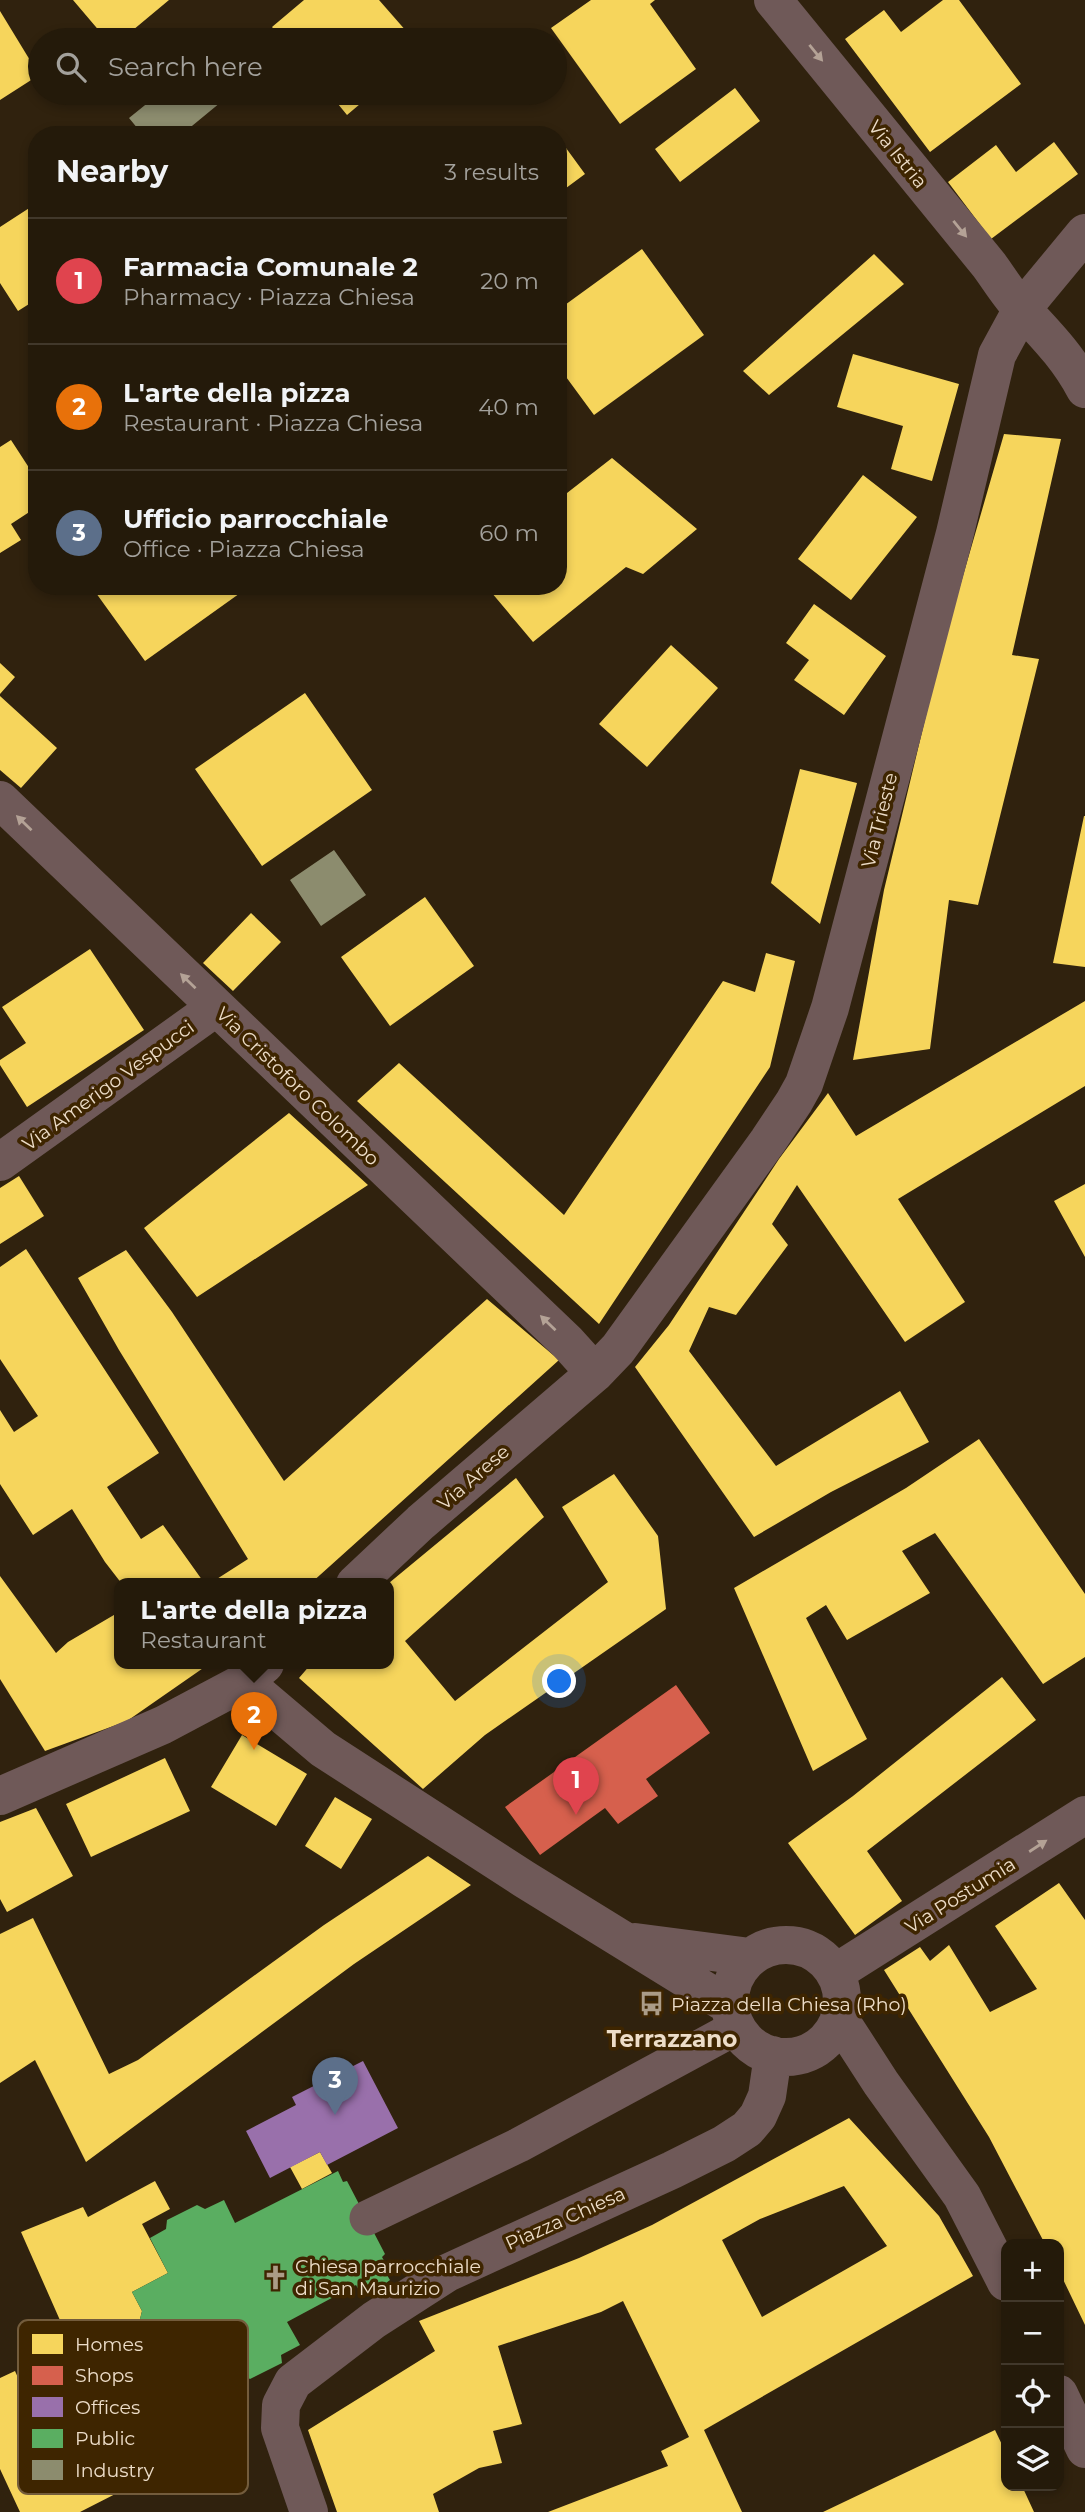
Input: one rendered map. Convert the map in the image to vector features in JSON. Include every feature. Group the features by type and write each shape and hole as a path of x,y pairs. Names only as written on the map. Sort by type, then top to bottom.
{"street":[{"name":"Via Istria","path":"773,0 1022,309 1042,328 1073,367 1085,389"},
{"name":"Via Trieste","path":"595,1373 618,1349 768,1142 804,1084 830,1008 955,533 997,355 1022,309 1085,233"},
{"name":"Via Cristoforo Colombo","path":"0,800 557,1332 595,1373"},
{"name":"Via Amerigo Vespucci","path":"0,1162 215,1008"},
{"name":"Via Arese","path":"361,1578 421,1522 595,1373"},
{"path":"0,1796 163,1726 254,1673 323,1749 439,1826 622,1940 734,2017 757,2049 773,2055 795,2056 815,2049 834,2030 842,2002 841,1987 835,1973 822,1958 806,1948 787,1944 768,1947 750,1957 738,1971 731,1988 734,2017"},
{"name":"Via Postumia","path":"835,1973 1085,1815"},
{"path":"622,1940 750,1957"},
{"path":"367,2218 519,2145 734,2017"},
{"path":"839,2018 875,2074 962,2196 1001,2272"},
{"path":"815,2049 875,2074"},
{"name":"Piazza Chiesa","path":"309,2512 280,2428 281,2405 293,2382 402,2301 457,2268 672,2170 724,2144 747,2129 758,2116 767,2096 773,2055"},
{"path":"1064,2405 1085,2449"}],"building: Homes":[{"path":"73,0 169,0 135,28 97,28"},
{"path":"304,0 379,0 404,28 273,28"},
{"path":"591,0 655,0 650,4 696,69 620,124 567,50 567,28 551,28"},
{"path":"943,0 959,0 1021,84 930,152 845,39 884,10 901,32"},
{"path":"0,11 28,57 28,82 0,100"},
{"path":"735,88 760,121 680,182 655,149"},
{"path":"339,105 359,105 347,115"},
{"path":"1054,142 1078,174 991,239 948,182 996,145 1016,172"},
{"path":"567,149 585,174 567,187"},
{"path":"28,209 28,305 18,311 0,283 0,227"},
{"path":"642,249 704,335 594,415 567,378 567,303"},
{"path":"874,254 904,284 769,395 743,371"},
{"path":"853,354 959,384 932,481 891,469 903,426 837,407"},
{"path":"1004,434 1061,439 1012,655 1039,659 978,905 949,900 930,1049 853,1060 884,890 943,645"},
{"path":"11,440 28,466 28,513 11,524 21,540 0,553 0,447"},
{"path":"612,458 697,529 643,574 626,567 533,642 494,595 567,595 567,493"},
{"path":"863,475 917,517 851,600 798,559"},
{"path":"97,595 237,595 145,661"},
{"path":"814,604 886,656 844,715 794,680 809,660 786,643"},
{"path":"671,645 718,688 647,767 599,724"},
{"path":"0,663 15,677 0,694"},
{"path":"305,693 372,790 262,866 195,769"},
{"path":"0,696 57,748 21,788 0,770"},
{"path":"800,769 857,783 820,924 771,883"},
{"path":"1085,816 1085,967 1053,963"},
{"path":"425,897 474,966 390,1026 341,957"},
{"path":"251,913 281,942 233,991 203,963"},
{"path":"90,949 144,1030 27,1107 0,1065 0,1060 26,1043 2,1007"},
{"path":"766,953 795,961 770,1067 599,1324 357,1101 399,1063 564,1215 723,981 755,992"},
{"path":"1085,1001 1085,1086 898,1199 965,1302 905,1342 797,1185 772,1224 788,1245 736,1315 709,1307 689,1351 776,1466 900,1391 929,1442 831,1492 754,1537 635,1367 669,1325 779,1159 828,1093 856,1136"},
{"path":"289,1113 368,1185 197,1297 144,1228"},
{"path":"19,1176 44,1216 0,1244 0,1188"},
{"path":"1085,1184 1085,1257 1054,1201"},
{"path":"26,1249 159,1453 107,1487 141,1539 163,1525 201,1578 117,1578 72,1509 33,1535 0,1484 0,1410 14,1432 38,1416 0,1359 0,1267"},
{"path":"126,1250 172,1312 284,1481 487,1299 559,1360 317,1578 218,1578 248,1559 119,1350 78,1278"},
{"path":"979,1439 1085,1594 1085,1657 1043,1684 935,1533 902,1551 930,1593 847,1640 826,1605 806,1618 867,1739 813,1771 734,1588 906,1488"},
{"path":"614,1474 658,1536 666,1609 485,1735 423,1789 299,1678 307,1669 394,1669 394,1579 516,1478 544,1517 405,1641 455,1701 608,1582 562,1507"},
{"path":"0,1576 56,1653 68,1642 114,1615 114,1669 202,1669 127,1721 45,1751 0,1679"},
{"path":"1002,1677 1036,1720 867,1851 902,1901 855,1935 788,1843 853,1796"},
{"path":"242,1735 307,1774 276,1826 211,1787"},
{"path":"165,1758 190,1811 91,1857 66,1804"},
{"path":"335,1797 372,1819 341,1869 305,1846"},
{"path":"36,1808 73,1876 7,1912 0,1899 0,1822"},
{"path":"428,1856 471,1885 354,1964 86,2162 35,2060 0,2083 0,1934 33,1918 109,2074 138,2060 324,1925"},
{"path":"1059,1883 1085,1920 1085,2325 1064,2281 1064,2239 1042,2239 989,2137 884,1970 920,1947 930,1961 949,1945 990,2012 1037,1989 995,1926"},
{"path":"849,2118 939,2216 973,2276 704,2430 742,2512 548,2512 668,2466 661,2451 689,2437 623,2301 601,2312 498,2346 522,2424 493,2431 502,2463 479,2468 433,2494 439,2512 337,2512 308,2430 435,2351 419,2321 579,2258 652,2225","holes":["844,2186 887,2246 762,2317 722,2240 760,2219"]},
{"path":"320,2152 332,2173 302,2189 290,2167"},
{"path":"155,2181 170,2209 142,2224 168,2273 132,2292 142,2311 140,2320 60,2320 21,2232 83,2207 88,2217"},
{"path":"15,2371 18,2378 18,2494 115,2494 80,2512 20,2512 0,2469 0,2378"},
{"path":"995,2430 1001,2443 1001,2491 1024,2491 1034,2512 823,2512"}],"building: Shops":[{"path":"676,1685 710,1733 646,1779 658,1796 618,1824 605,1808 540,1855 505,1807"}],"building: Offices":[{"path":"363,2061 398,2128 327,2165 320,2152 270,2178 246,2131 296,2105 292,2097"}],"building: Public":[{"name":"Chiesa parrocchiale di San Maurizio","path":"338,2171 343,2182 347,2181 385,2254 382,2257 388,2268 384,2270 390,2280 377,2290 361,2294 356,2285 287,2322 300,2345 281,2355 282,2363 250,2379 248,2320 140,2320 142,2311 132,2292 168,2273 150,2238 166,2229 167,2220 197,2205 205,2209 224,2200 235,2223"}],"building: Industry":[{"path":"145,105 217,105 192,126 136,126 129,118"},
{"path":"334,850 366,895 321,926 290,880"}],"place":[{"name":"L'arte della pizza","path":"254,1750"},
{"name":"Farmacia Comunale 2","path":"576,1815"},
{"name":"Piazza della Chiesa (Rho)","path":"651,2004"},
{"name":"Ufficio parrocchiale","path":"335,2115"},
{"name":"Chiesa parrocchiale di San Maurizio","path":"275,2277"}],"district":[{"name":"Terrazzano","path":"672,2039"}]}
